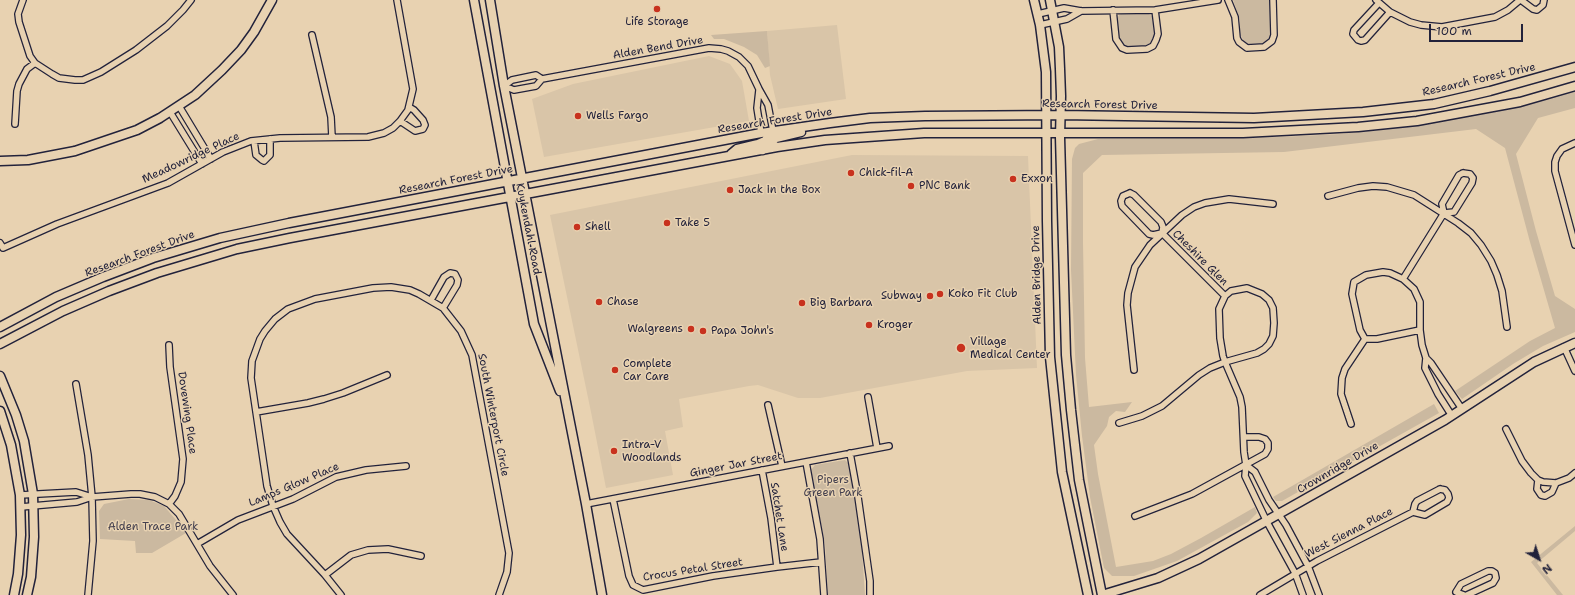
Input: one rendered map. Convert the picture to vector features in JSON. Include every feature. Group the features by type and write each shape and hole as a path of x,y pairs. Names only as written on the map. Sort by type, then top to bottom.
{"main road":[{"path":"0,162 28,160 75,151 137,130 170,112 195,95 241,50 262,20 272,0"},
{"name":"Kuykendahl Road","path":"474,0 534,324 568,410"},
{"name":"Kuykendahl Road","path":"490,0 504,86 568,410 602,595"},
{"name":"Alden Bridge Drive","path":"1034,0 1040,25 1046,72 1048,272 1053,381 1062,472 1088,595"},
{"path":"1050,0 1059,47 1062,96 1060,133 1066,355 1079,480 1102,595"},
{"name":"Research Forest Drive","path":"0,327 56,297 103,276 196,244 257,230 773,131 870,118 925,116 1061,115 1254,118 1363,112 1434,104 1490,91 1575,67"},
{"path":"0,344 63,311 110,291 157,273 221,254 290,238 763,150 825,140 924,133 1273,132 1391,124 1417,121 1520,102 1575,86"},
{"path":"763,150 776,138 803,131 811,125"},
{"path":"727,156 738,149 765,141 773,131"},
{"name":"Crownridge Drive","path":"1102,595 1143,583 1172,572 1267,522 1452,416 1515,373 1534,362 1575,343"},
{"path":"0,376 16,414 24,441 33,494 34,537 31,577 27,595"},
{"path":"0,411 11,445 21,507 20,547 14,595"}],"street":[{"path":"23,0 18,14 19,22 30,56 35,63 59,78 76,80 83,80 101,72 146,43 184,10 191,0"},
{"path":"398,0 413,89 409,107 400,122 415,131 423,129 425,125 423,120 414,110 409,107"},
{"path":"1038,14 1064,8 1081,11 1155,10 1218,0"},
{"path":"1228,0 1235,17 1237,38 1239,42 1247,48 1264,47 1272,41 1274,35 1273,0"},
{"path":"1390,12 1365,40 1358,40 1354,34 1354,30 1377,1 1390,12 1410,22 1421,25 1442,27 1495,17 1508,10 1521,0 1533,9 1537,10 1543,5 1544,0"},
{"path":"1113,10 1116,39 1122,48 1127,50 1147,49 1153,46 1158,34 1155,10"},
{"path":"1040,25 1067,19 1081,11"},
{"path":"312,35 331,117 332,137"},
{"name":"Alden Bend Drive","path":"504,86 514,90 536,86 542,79 709,48 721,49 739,57 748,66 768,106 773,131"},
{"path":"15,124 18,87 27,69 35,63"},
{"name":"Alden Bend Drive","path":"504,86 512,80 536,75 542,79"},
{"name":"Alden Bend Drive","path":"759,90 757,108 761,133"},
{"path":"179,106 212,159"},
{"path":"170,112 202,164"},
{"name":"Meadowridge Place","path":"0,243 3,248 57,224 168,183 241,144 270,139 332,137 358,138 376,136 384,133 400,122"},
{"path":"254,141 256,155 264,160 270,155 270,139"},
{"path":"1575,143 1562,149 1557,156 1555,171 1575,245"},
{"path":"1403,279 1444,213 1442,204 1459,175 1463,172 1470,174 1473,178 1472,183 1454,212 1444,213"},
{"path":"1328,196 1358,188 1373,186 1387,188 1414,195 1444,213 1481,245 1491,261 1498,275 1502,291 1507,327"},
{"path":"1127,193 1134,195 1161,222 1163,227 1162,233 1153,235 1149,234 1122,206 1121,201 1123,196 1127,193"},
{"path":"1134,370 1127,305 1128,293 1135,267 1150,245 1182,215 1205,202 1229,199 1273,204"},
{"name":"Cheshire Glen","path":"1162,233 1225,296"},
{"path":"1365,339 1360,330 1352,294 1354,282 1366,275 1383,272 1390,273 1403,279 1414,289 1420,302 1420,330 1426,358 1425,368 1452,416"},
{"path":"430,300 444,277 450,273 455,274 458,280 457,285 443,308"},
{"name":"South Winterport Circle","path":"341,595 325,575 287,534 273,506 267,486 251,378 252,361 260,339 269,325 288,309 315,299 383,287 410,290 443,308 461,331 472,355 509,553 507,572 500,595"},
{"path":"1119,423 1152,412 1162,406 1199,375 1210,368 1225,362 1257,353 1264,349 1269,344 1273,336 1274,323 1272,308 1269,300 1262,294 1247,288 1231,291 1225,296 1219,309 1220,338 1225,362 1240,397 1243,418 1246,466 1245,476 1267,522 1295,573 1303,595"},
{"path":"1365,339 1377,339 1420,330"},
{"path":"1351,424 1341,394 1342,378 1345,369 1365,339"},
{"name":"Dovewing Place","path":"169,345 170,367 184,459 180,482 175,496 169,504"},
{"path":"1564,347 1575,371"},
{"path":"1426,358 1431,363 1462,409"},
{"path":"256,412 324,399 344,393 387,375"},
{"path":"76,384 88,455 92,497 92,563 88,595"},
{"path":"868,397 877,448"},
{"path":"768,405 782,466"},
{"path":"1506,429 1522,461 1538,480 1556,483 1569,478 1575,473"},
{"path":"1135,516 1192,494 1246,466 1265,454 1268,449 1268,443 1264,439 1259,437 1244,437"},
{"name":"Ginger Jar Street","path":"586,504 889,446"},
{"path":"850,453 860,505 870,581 870,595"},
{"path":"806,462 820,539 824,595"},
{"name":"Lamps Glow Place","path":"197,544 238,520 288,501 326,481 344,474 406,466"},
{"path":"1246,466 1255,472 1279,514 1308,566 1319,595"},
{"name":"Satchet Lane","path":"762,470 771,518 777,567"},
{"path":"1538,480 1537,489 1541,495 1545,496 1552,492 1556,483"},
{"name":"West Sienna Place","path":"1260,595 1295,573 1413,512 1425,515 1447,502 1449,498 1448,494 1445,490 1437,490 1417,501 1414,504 1413,512"},
{"path":"20,495 76,492 92,497"},
{"path":"21,507 77,502 92,497 140,494 155,497 169,504 179,514 210,566 233,595"},
{"name":"Crocus Petal Street","path":"613,499 629,576 633,585 643,590 713,576 821,562"},
{"path":"325,575 351,555 368,550 388,549 421,556"},
{"path":"1450,595 1456,592 1461,584 1488,571 1495,573 1496,578 1493,583 1466,595 1456,592"}],"shaded area":[{"path":"837,25 846,99 778,109 770,75 767,31"},
{"path":"709,56 730,64 742,81 749,121 544,157 532,99 573,84"},
{"path":"852,155 1028,156 1037,368 967,371 820,398 798,398 758,385 679,399 683,427 665,431 673,475 606,488 550,215"}],"green space":[{"path":"1233,0 1271,0 1271,35 1267,42 1249,45 1244,42 1240,34 1240,20"},
{"path":"1123,13 1147,13 1152,16 1155,36 1151,44 1146,46 1128,47 1122,44 1119,38 1117,19 1119,15"},
{"path":"767,31 770,66 765,68 757,55 744,47 724,39 714,39 711,35"},
{"path":"1575,91 1575,108 1538,118 1516,154 1555,296 1575,309 1575,332 1543,346 1513,364 1462,399 1455,391 1530,341 1555,328 1505,148 1476,129 1284,152 1102,155 1083,173 1085,358 1089,407 1132,402 1125,412 1116,411 1109,417 1107,426 1094,445 1098,474 1116,567 1153,561 1171,554 1255,507 1257,513 1248,522 1177,561 1134,576 1112,576 1104,568 1090,497 1076,375 1071,270 1072,159 1075,148 1079,144 1098,139 1280,137 1340,134 1389,129 1495,112"},
{"path":"1434,404 1439,413 1282,501 1276,501 1273,497"},
{"name":"Pipers Green Park","path":"845,460 849,464 861,536 865,595 828,595 825,544 811,470 815,465"},
{"name":"Alden Trace Park","path":"129,499 149,500 164,506 186,533 152,553 136,553 135,541 100,539 99,511 104,504"},
{"path":"1575,526 1575,531 1537,563 1563,595 1557,595 1531,562"}],"place":[{"name":"Life Storage","path":"657,9"},
{"name":"Wells Fargo","path":"578,116"},
{"name":"Chick-fil-A","path":"851,173"},
{"name":"Exxon","path":"1013,179"},
{"name":"PNC Bank","path":"911,186"},
{"name":"Jack in the Box","path":"730,190"},
{"name":"Take 5","path":"667,223"},
{"name":"Shell","path":"577,227"},
{"name":"Koko Fit Club","path":"940,294"},
{"name":"Subway","path":"930,296"},
{"name":"Chase","path":"599,302"},
{"name":"Big Barbara","path":"802,303"},
{"name":"Kroger","path":"869,325"},
{"name":"Walgreens","path":"691,329"},
{"name":"Papa John's","path":"703,331"},
{"name":"Village Medical Center","path":"961,348"},
{"name":"Complete Car Care","path":"615,370"},
{"name":"Intra-V Woodlands","path":"614,451"}]}
